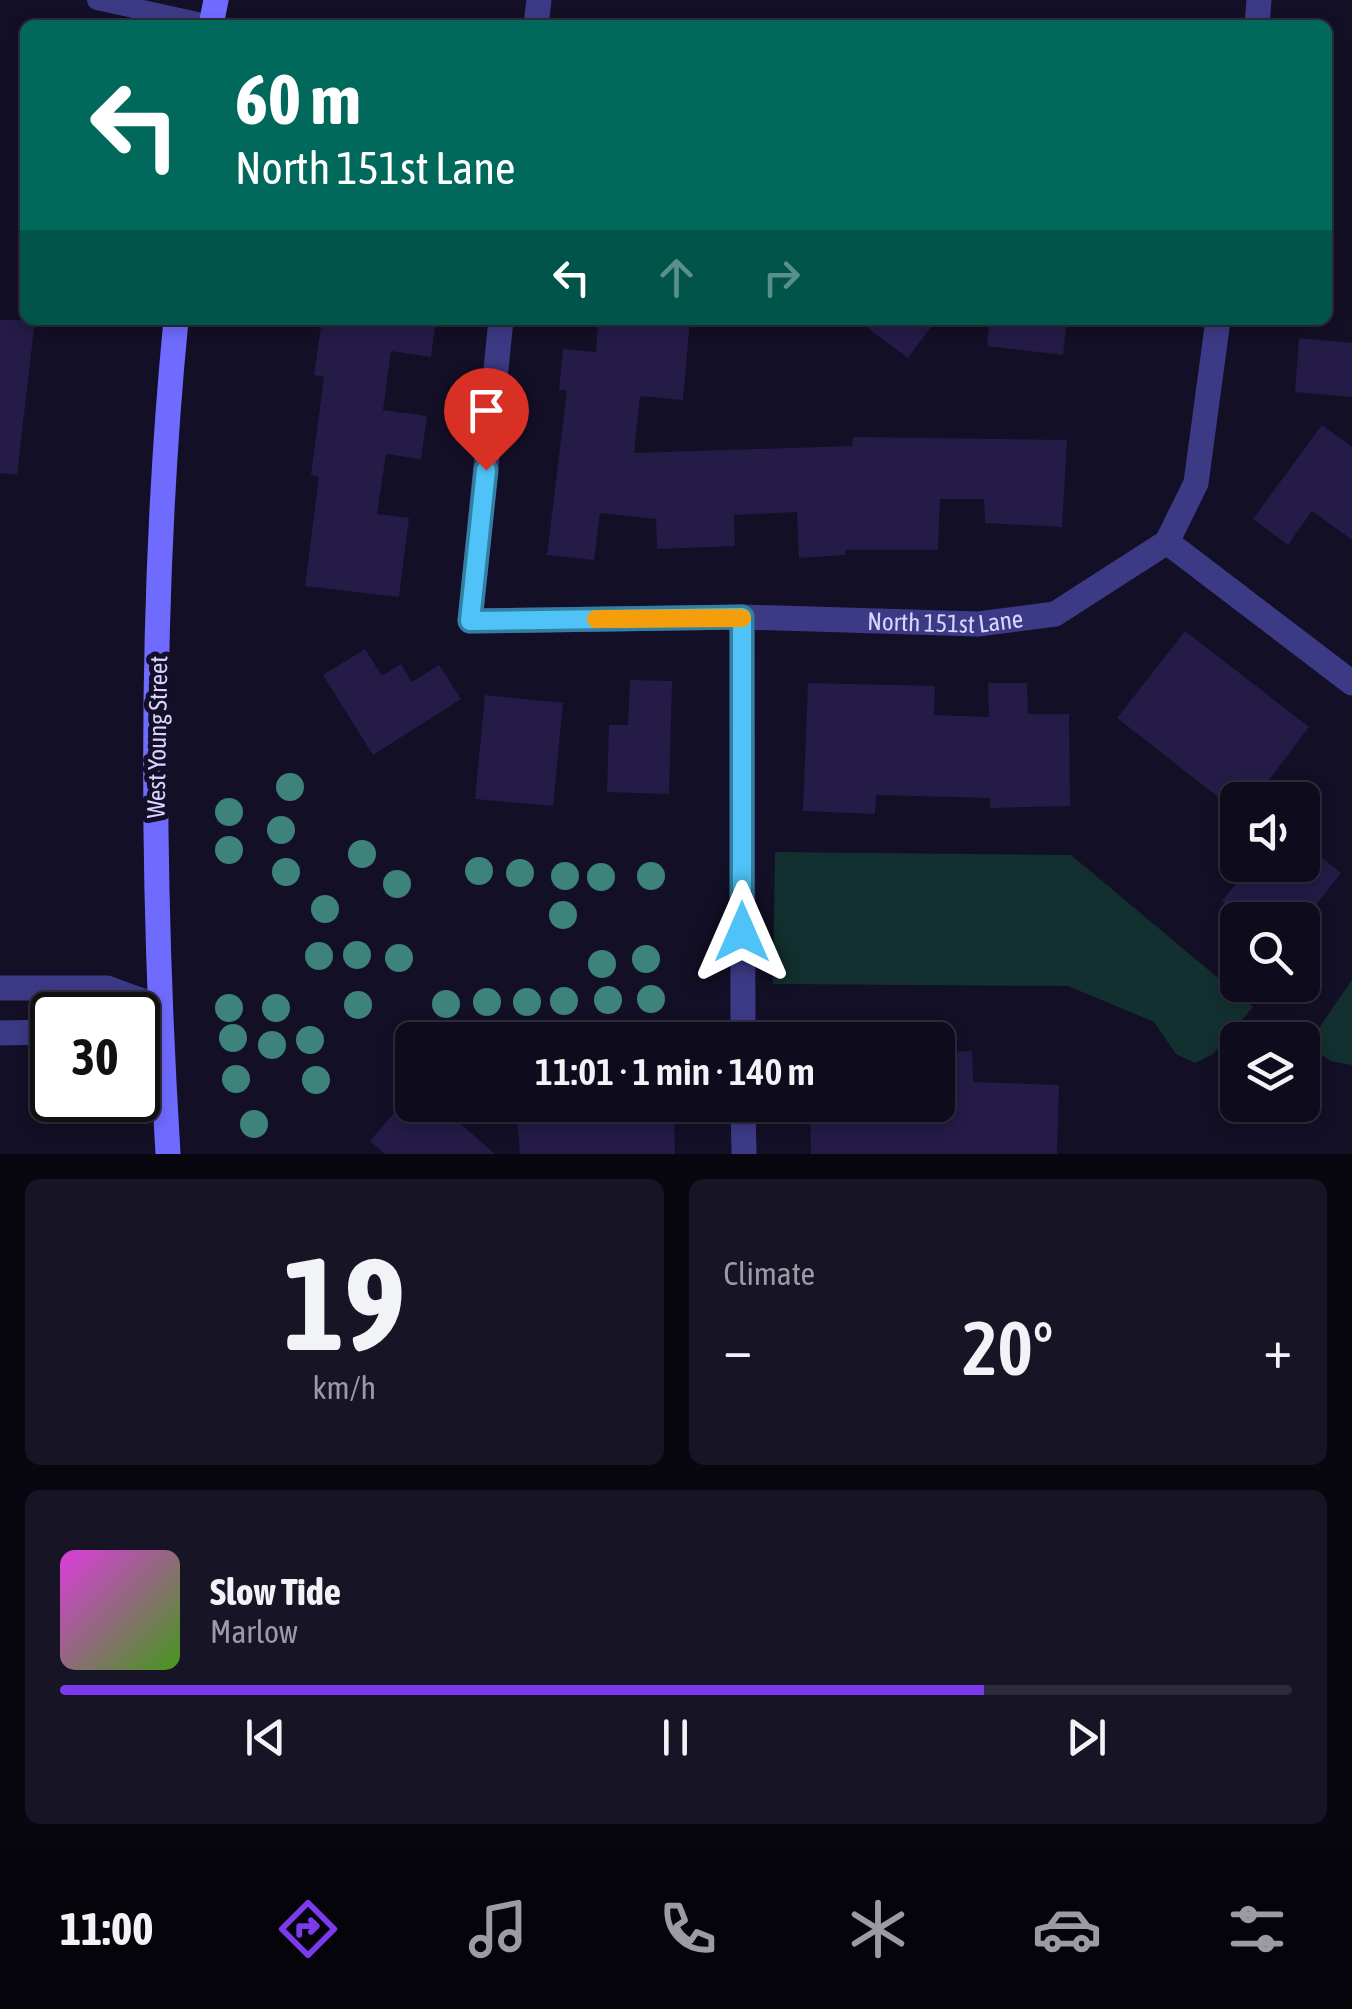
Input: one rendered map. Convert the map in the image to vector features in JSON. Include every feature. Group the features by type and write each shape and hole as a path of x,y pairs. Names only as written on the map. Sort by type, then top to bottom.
{"street":[{"name":"West Young Street","path":"148,992 156,675 176,325"},
{"name":"North 151st Lane","path":"501,325 470,621 742,617 978,624 1055,614 1166,542"},
{"path":"1217,325 1196,483 1166,542 1352,683"},
{"path":"742,617 743,1022"},
{"path":"0,988 107,988 114,992"},
{"path":"0,1032 30,1032"},
{"name":"West Young Street","path":"160,1097 168,1154"},
{"path":"743,1122 744,1154"}],"lane":[{"path":"98,0 188,20"}],"green space":[{"path":"775,852 1071,855 1220,979 1220,1002 1247,1002 1253,1007 1240,1022 1220,1022 1220,1046 1195,1063 1176,1054 1154,1022 1068,986 773,984"},
{"path":"1352,980 1352,1065 1331,1061 1320,1054 1320,1027"}],"building":[{"path":"0,320 20,320 20,325 34,325 17,475 0,473"},
{"path":"321,325 435,325 431,357 391,351 383,410 427,416 421,459 386,454 377,514 409,518 399,597 305,586 319,477 311,475 324,377 314,375"},
{"path":"598,325 690,325 683,400 640,396 634,453 852,446 853,437 1067,440 1062,527 985,523 984,499 940,499 938,550 845,550 845,555 799,558 797,512 734,515 735,546 657,549 656,519 600,513 594,560 547,555 567,390 559,390 563,349 596,352"},
{"path":"864,325 932,325 908,358"},
{"path":"989,325 1066,325 1063,355 987,346"},
{"path":"1299,338 1352,343 1352,397 1295,392"},
{"path":"1322,425 1352,447 1352,540 1312,511 1288,545 1253,519"},
{"path":"1185,631 1309,727 1268,782 1220,782 1220,798 1117,718"},
{"path":"365,649 382,676 401,664 412,682 439,665 461,699 373,755 323,675"},
{"path":"630,680 672,681 669,794 607,792 609,725 628,725"},
{"path":"808,683 935,686 934,715 989,717 988,683 1027,683 1028,714 1069,714 1070,806 990,808 990,798 876,795 875,814 803,811"},
{"path":"485,695 563,703 553,806 475,799"},
{"path":"1320,856 1341,873 1318,902 1222,901 1237,882 1320,882"},
{"path":"972,1051 973,1082 1059,1085 1057,1154 811,1154 810,1122 955,1122 955,1052"},
{"path":"395,1112 395,1122 458,1122 495,1154 385,1154 370,1141"},
{"path":"517,1122 674,1122 675,1154 520,1154"}],"slow traffic":[{"path":"596,619 742,618"}],"route":[{"path":"486,470 470,621 742,617 742,932"}]}
